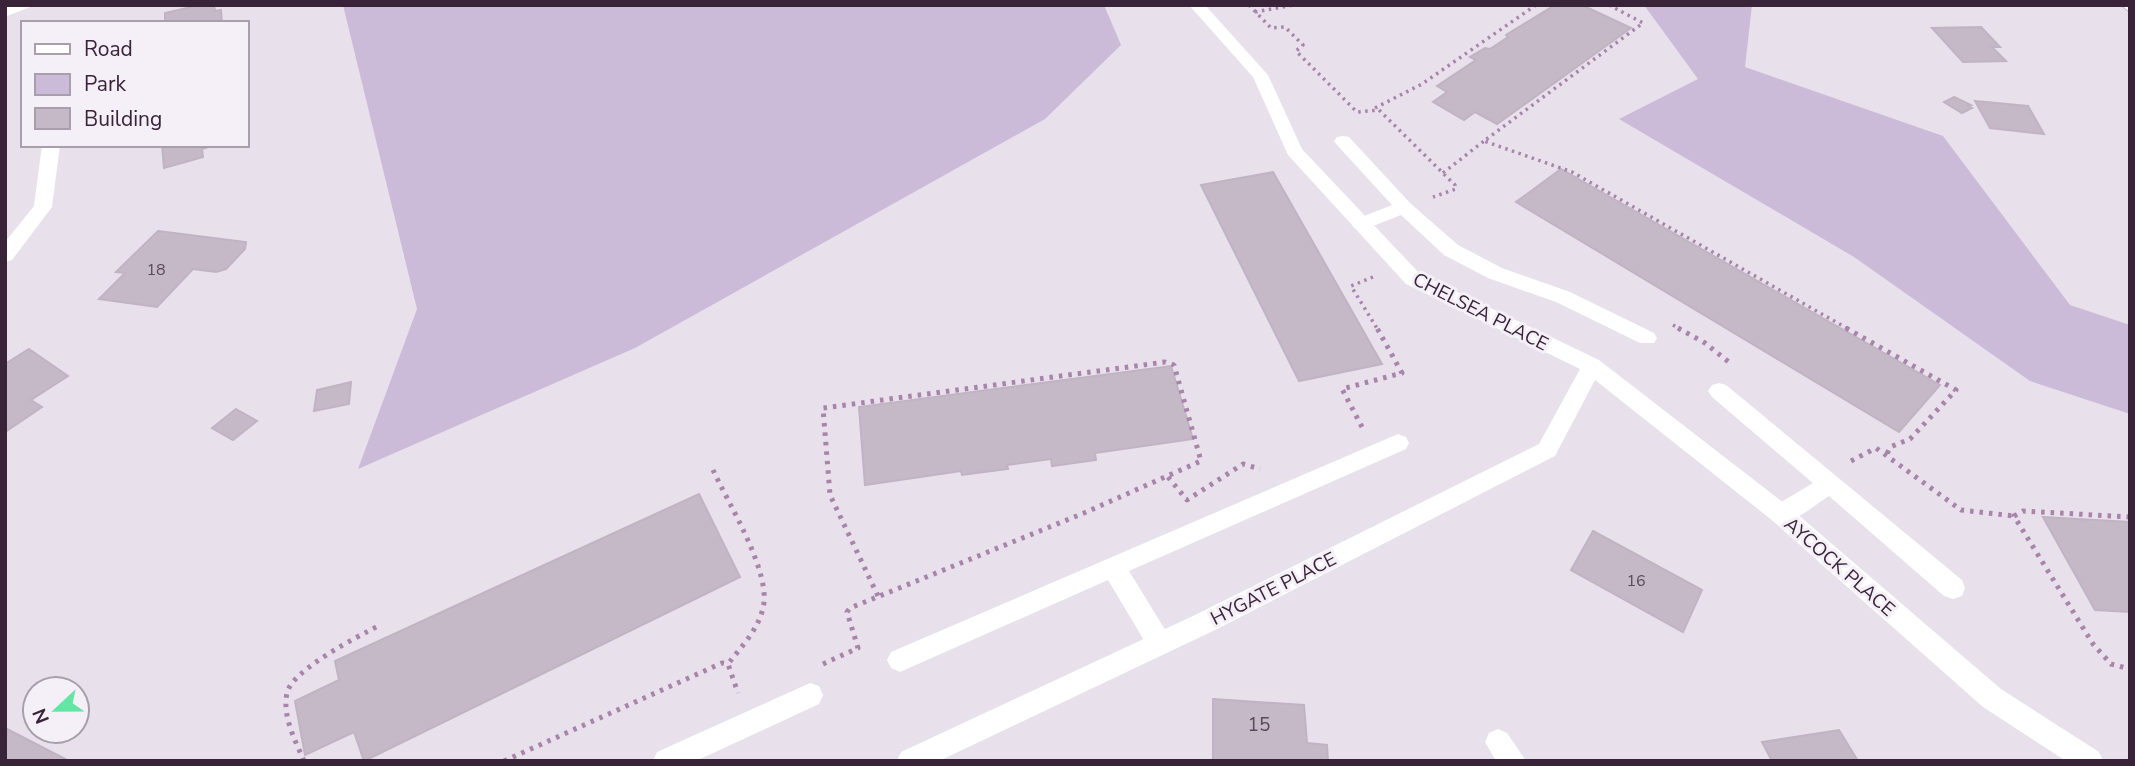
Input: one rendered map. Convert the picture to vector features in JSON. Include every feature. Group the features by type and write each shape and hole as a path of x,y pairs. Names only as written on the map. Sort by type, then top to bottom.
{"street":[{"path":"5,12 30,5"},
{"name":"CHELSEA PLACE","path":"1196,5 1260,75 1294,151 1413,279 1592,366"},
{"path":"1343,141 1404,207 1451,250 1495,274 1563,298 1647,338"},
{"path":"5,255 43,207 51,147"},
{"path":"1361,224 1404,207"},
{"name":"AYCOCK PLACE","path":"1592,366 1781,514 1992,698 2091,761"},
{"name":"HYGATE PLACE","path":"910,761 1160,643 1547,450 1592,366"},
{"path":"1719,391 1953,588"},
{"path":"900,660 1398,443"},
{"path":"1781,514 1830,484"},
{"path":"1114,568 1160,643"},
{"path":"666,761 810,682"}],"path":[{"path":"1249,5 1271,27 1285,27 1303,45 1296,51 1361,114 1422,84 1536,5"},
{"path":"1255,12 1293,5"},
{"path":"1443,173 1643,23 1609,5"},
{"path":"1374,108 1384,113 1456,189 1436,195 1433,197 1435,200"},
{"path":"1484,141 1572,172 1956,390 1910,439 1890,447 1887,454"},
{"path":"1364,431 1342,389 1402,373 1351,286 1376,277"},
{"path":"1668,322 1705,343 1738,369"},
{"path":"810,682 858,648 846,612 878,596 1084,513 1201,461 1174,365 1165,362 823,408 830,495 878,596"},
{"path":"1840,453 1850,461 1876,447 1961,510 2014,516 2023,511 2130,517"},
{"path":"713,470 764,584 764,606 755,628 729,664"},
{"path":"2014,516 2093,645 2110,664 2130,669"},
{"path":"304,761 289,726 287,695 292,682 346,642 378,626"},
{"path":"504,761 722,663 729,664"},
{"path":"729,664 740,699"}],"green space":[{"path":"343,5 1104,5 1121,45 1045,119 635,348 358,469 417,309"},
{"path":"1644,5 1752,5 1745,67 1943,136 2070,305 2130,325 2130,414 2030,381 1854,257 1619,119 1698,79"}],"building":[{"path":"200,5 214,5 215,11 221,10 222,21 165,21 165,13"},
{"path":"1555,5 1582,5 1631,28 1497,124 1475,112 1464,120 1433,102 1447,92 1437,86 1476,60 1470,57 1485,48 1490,49 1508,37 1506,35"},
{"path":"1981,27 2000,47 1992,47 2006,61 1963,62 1932,28"},
{"path":"1954,97 1972,108 1962,113 1944,102"},
{"path":"1975,101 2028,106 2044,134 1990,128"},
{"path":"162,147 208,147 202,149 203,157 164,168"},
{"path":"1561,169 1940,385 1899,432 1516,202"},
{"path":"1273,172 1382,364 1299,381 1201,185"},
{"path":"158,231 246,242 245,249 226,269 216,272 193,269 157,307 99,299 125,273 116,272"},
{"path":"29,349 68,376 31,400 42,407 5,432 5,364"},
{"path":"1171,366 1193,439 1095,453 1096,460 1052,466 1051,459 1007,465 1008,469 962,475 961,471 865,485 859,407"},
{"path":"351,382 349,404 314,411 317,390"},
{"path":"236,409 257,421 233,440 212,428"},
{"path":"699,494 740,577 364,761 354,732 305,755 295,701 339,680 335,661"},
{"path":"2043,517 2130,522 2130,612 2095,610"},
{"path":"1593,531 1702,590 1683,632 1571,570"},
{"path":"1213,699 1304,705 1307,743 1327,745 1328,761 1213,761"},
{"path":"5,728 21,736 21,745 38,745 69,761 5,761"},
{"path":"1839,730 1858,761 1772,761 1762,742"}]}
